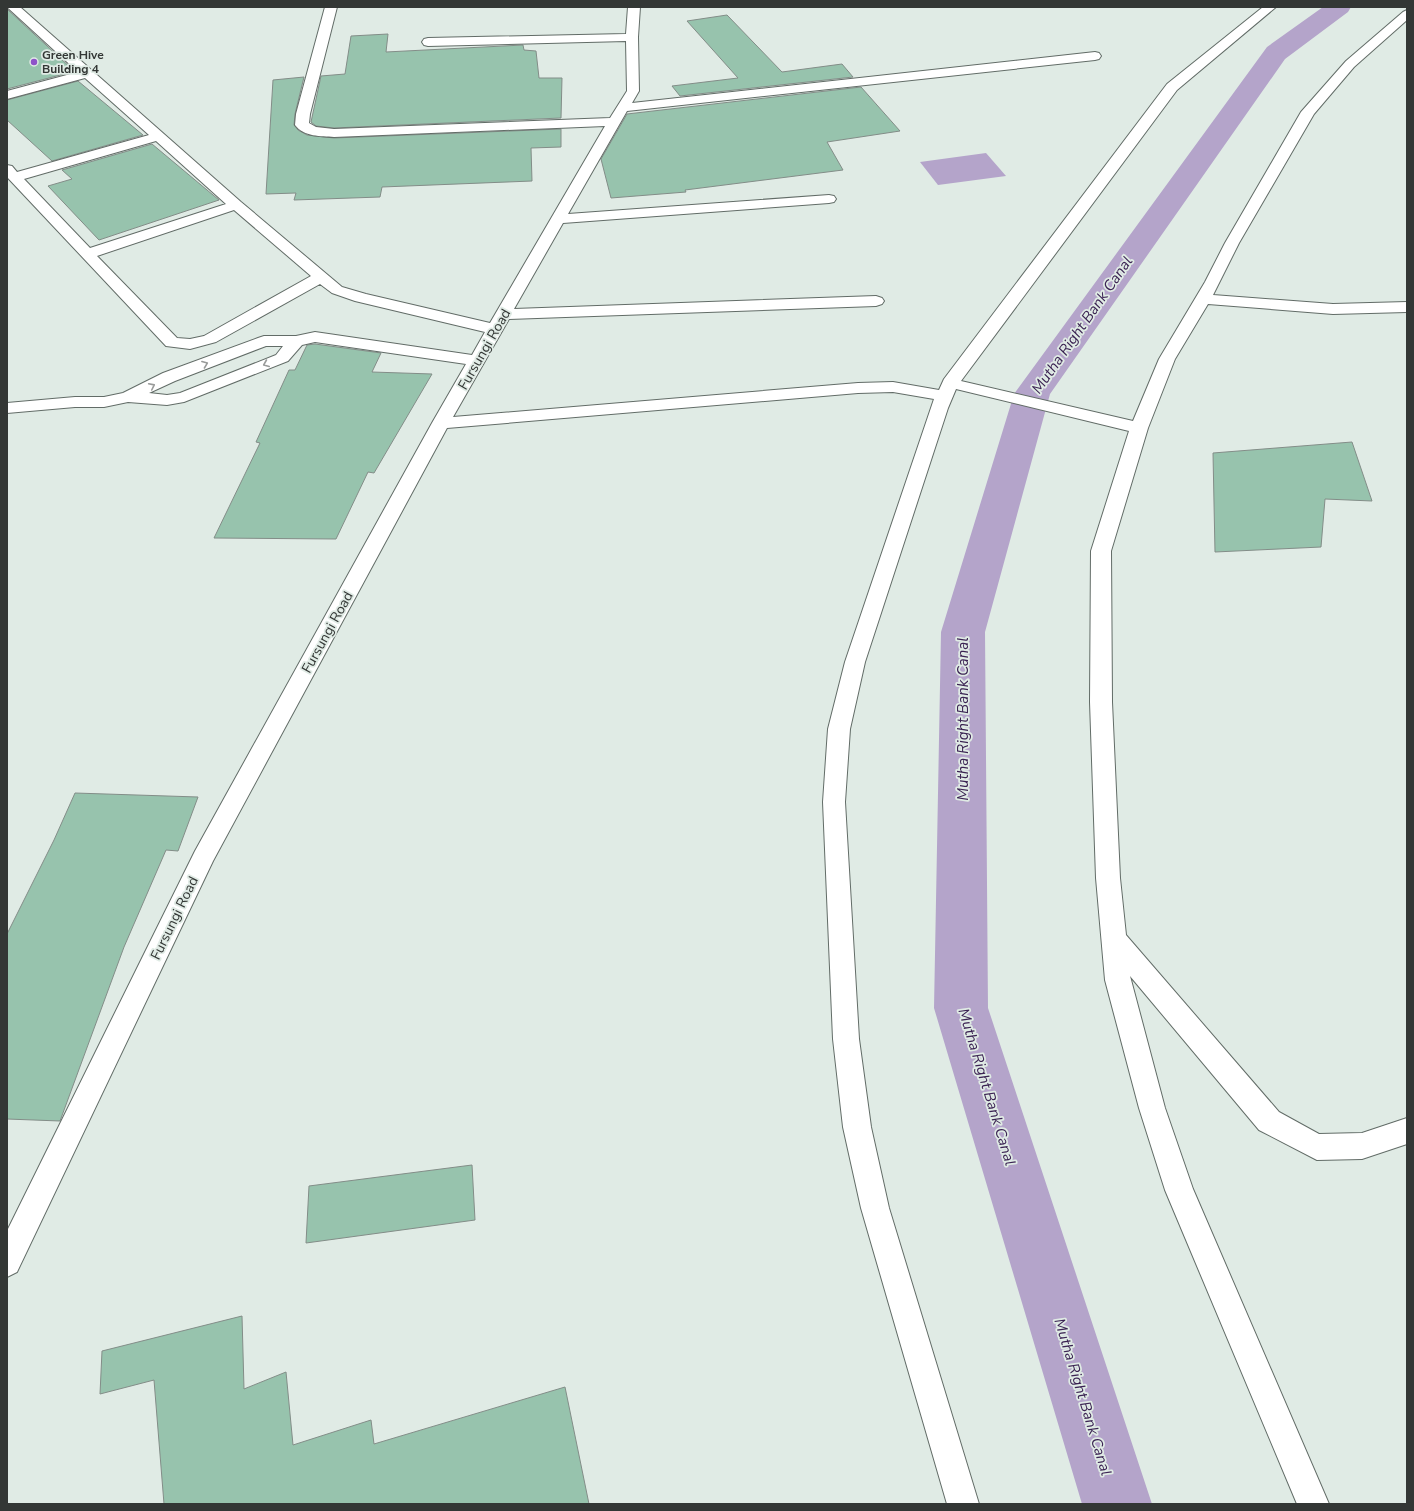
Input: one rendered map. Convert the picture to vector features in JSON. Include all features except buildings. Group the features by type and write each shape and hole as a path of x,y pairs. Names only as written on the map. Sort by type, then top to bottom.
{"street":[{"path":"13,7 236,205 336,290 361,298 500,322 876,301"},
{"path":"331,7 303,114 302,125 313,131 334,133 618,115 1095,56"},
{"name":"Fursungi Road","path":"7,1262 203,858 441,423 618,115 633,92 632,37 634,7"},
{"path":"962,1504 875,1208 857,1127 846,1039 834,802 838,729 855,662 947,390 1172,86 1270,7"},
{"path":"1312,1504 1179,1190 1152,1108 1118,980 1108,878 1101,702 1101,551 1139,428 1167,359 1214,282 1232,243 1308,112 1350,64 1405,18"},
{"path":"428,42 632,37"},
{"path":"7,95 88,73"},
{"path":"159,136 11,173 172,343 190,344 210,339 321,277"},
{"path":"559,219 829,199"},
{"path":"87,254 236,205"},
{"path":"1204,299 1333,309 1407,307"},
{"path":"7,408 76,402 104,402 128,397 169,377 264,341 296,341 315,337 477,361"},
{"path":"128,397 167,400 184,397 282,358 296,341"},
{"path":"441,423 858,388 893,388 947,390 976,389 1139,428"},
{"path":"1114,939 1269,1121 1317,1147 1362,1146 1407,1131"}],"shaded area":[{"path":"986,153 1006,176 938,185 920,162"}],"waterway":[{"name":"Mutha Right Bank Canal","path":"1117,1504 961,1008 963,632 1032,394 1276,53 1339,7"}],"place":[{"name":"Green Hive Building 4","path":"34,62"}]}
